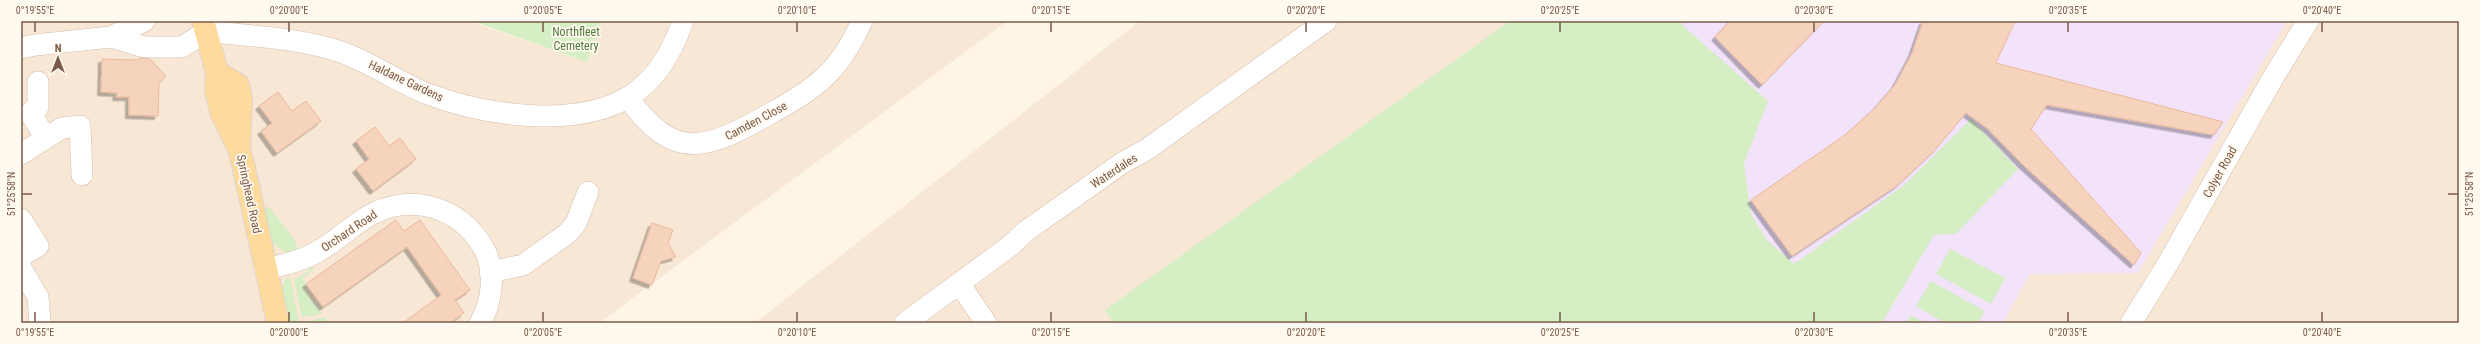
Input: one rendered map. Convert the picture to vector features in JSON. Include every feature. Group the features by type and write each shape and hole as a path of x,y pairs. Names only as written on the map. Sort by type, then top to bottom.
{"main road":[{"name":"Springhead Road","path":"204,24 217,72 216,90 222,114 239,149 278,323"}],"street":[{"path":"21,48 35,45 111,37 144,21"},
{"name":"Haldane Gardens","path":"204,24 319,45 365,62 426,93 489,112 533,116 573,115 605,110 628,98 649,82 665,61 683,21"},
{"name":"Camden Close","path":"628,98 644,119 666,136 693,143 721,140 816,86 842,58 862,21"},
{"name":"Waterdales","path":"905,323 1010,246 1026,231 1122,163 1146,150 1326,21"},
{"name":"Colyer Road","path":"2131,323 2167,265 2274,76 2308,21"},
{"path":"111,37 144,47 182,47 204,24"},
{"path":"38,82 38,106 30,113 46,138"},
{"path":"21,154 62,128 80,126 82,175"},
{"path":"490,272 524,265 568,233 576,224 588,192"},
{"name":"Orchard Road","path":"265,269 294,262 316,253 378,211 414,205 436,208 448,212 464,222 485,250 490,272 490,295 486,312 480,323"},
{"path":"21,219 38,246 21,256"},
{"path":"21,268 38,297 40,323"},
{"path":"959,283 986,323"}],"shaded area":[{"path":"21,21 469,21 587,62 600,21 1007,21 599,323 21,323"},
{"path":"1140,21 2459,21 2459,323 755,323"},
{"path":"1510,21 2287,21 2138,273 2030,274 2003,323 1114,323 1105,310"}],"green space":[{"name":"Northfleet Cemetery","path":"472,21 601,21 587,62"},
{"path":"1510,21 1685,21 1681,24 1768,101 1744,164 1751,214 1767,240 1794,264 1904,185 1971,119 2018,169 1956,234 1934,235 1882,323 1114,323 1105,310"},
{"path":"269,207 294,239 299,252 285,252 273,243 264,209"},
{"path":"1950,249 2005,278 1991,304 1936,274"},
{"path":"311,265 314,269 303,278 306,284 303,288 322,314 302,317 294,280 309,271 308,267"},
{"path":"290,277 299,323 287,323 281,291 285,280"},
{"path":"1931,281 1985,311 1978,323 1945,323 1916,306"},
{"path":"1911,315 1926,323 1906,323"},
{"path":"325,317 327,323 303,323"}],"building":[{"path":"1730,21 1824,21 1762,85 1715,37"},
{"path":"1923,21 2015,21 1996,63 2223,122 2214,135 2047,105 2031,129 2141,253 2134,265 2024,166 1988,129 1966,113 1934,151 1898,185 1792,256 1751,200 1845,135 1874,109 1895,85 1912,53"},
{"path":"140,58 150,59 166,76 159,83 158,116 129,115 129,97 116,97 117,93 101,92 102,59 137,60"},
{"path":"278,92 292,111 306,101 321,121 277,153 261,131 272,123 259,106"},
{"path":"375,127 389,146 400,138 416,159 373,191 356,169 369,159 356,141"},
{"path":"396,220 404,231 420,220 470,290 455,300 464,313 450,323 403,323 441,295 407,247 323,307 306,284"},
{"path":"652,223 673,230 668,243 676,257 661,261 652,285 633,278"}]}
